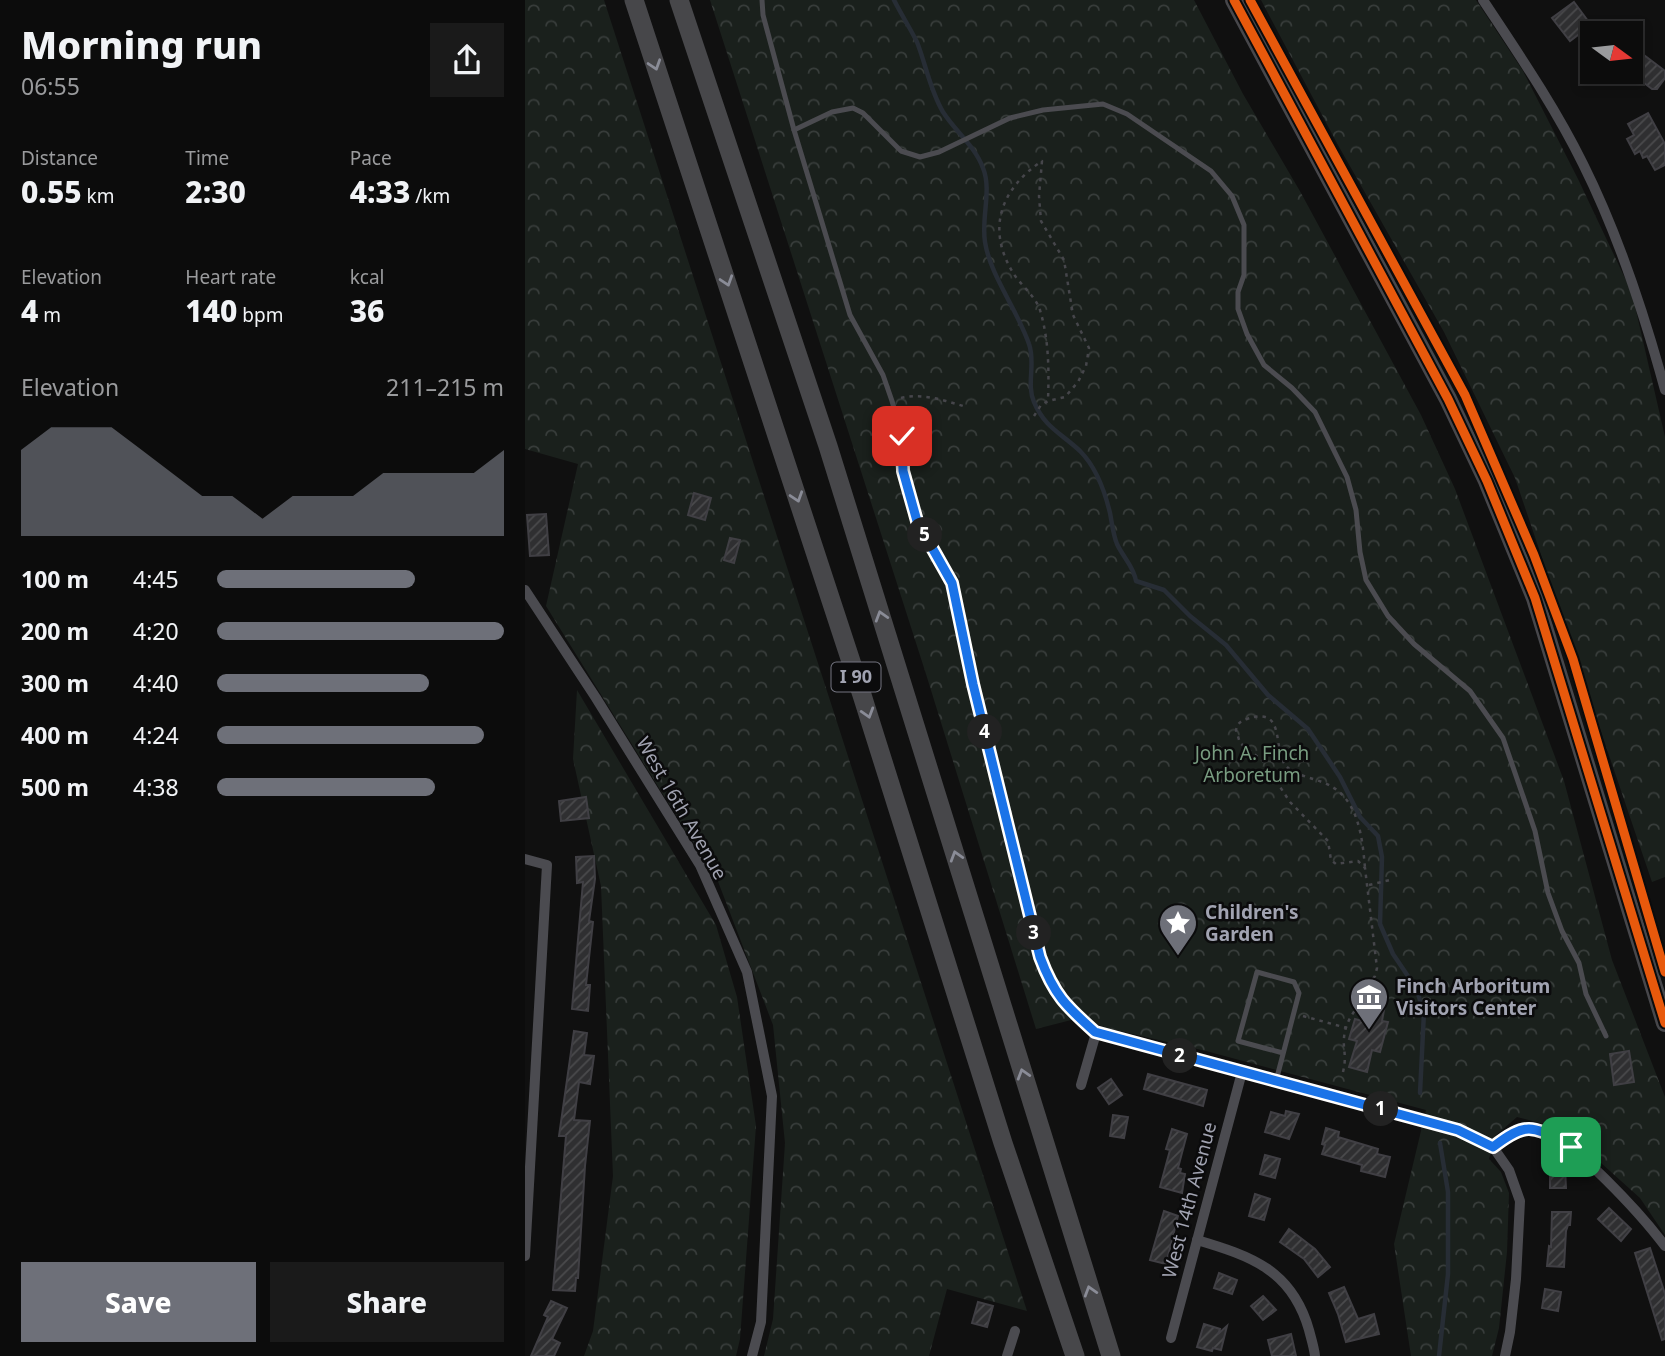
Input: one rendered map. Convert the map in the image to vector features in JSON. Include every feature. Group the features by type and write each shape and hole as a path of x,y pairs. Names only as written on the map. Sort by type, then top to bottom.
{"highway":[{"name":"I 90","path":"634,0 862,695 1003,1143 1075,1356"},
{"name":"I 90","path":"679,0 828,446 1111,1356"}],"main road":[{"path":"1234,0 1448,399 1487,481 1535,598 1665,1023"}],"street":[{"path":"1483,0 1529,70 1583,163 1605,211 1638,298 1665,390"},
{"name":"West 16th Avenue","path":"525,590 700,865 747,972 772,1096 761,1322 752,1356"},
{"path":"525,859 547,865 525,1256"},
{"path":"1081,1085 1095,1032 1458,1130 1493,1147 1509,1170 1520,1200 1516,1279 1505,1356"},
{"name":"West 14th Avenue","path":"1171,1338 1242,1072"},
{"path":"1493,1147 1515,1130 1538,1129 1571,1147 1644,1219 1665,1246"},
{"path":"1197,1240 1257,1261 1286,1284 1303,1310 1315,1356"},
{"path":"1007,1356 1015,1331"}],"lane":[{"path":"762,0 763,15 794,130 850,315 883,375 892,401 902,436 903,471 917,521 952,583 973,684 1040,957 1050,985 1065,1006 1095,1032"},
{"path":"794,130 832,112 853,108 863,113 901,151 920,157 939,152 1010,118 1043,110 1103,104 1127,114 1211,172 1232,196 1244,225 1244,275 1238,292 1238,309 1247,334 1264,365 1315,412 1347,477 1356,510 1366,580 1388,615 1414,644 1470,691 1503,738 1535,831 1548,893 1562,932 1579,963 1586,994 1606,1036"},
{"path":"1276,1081 1299,993 1294,982 1257,972 1238,1041 1283,1053"}],"path":[{"path":"1034,416 1041,405 1065,397 1078,382 1086,366 1089,348 1073,315 1064,260 1041,221 1039,197 1042,161 1026,172 1016,184 1000,209 998,228 1011,271 1039,307 1049,355 1048,401"},
{"path":"909,396 932,397 963,406"},
{"path":"1343,1072 1347,1057 1344,1038 1351,1015 1364,998 1364,991 1375,976 1377,968 1363,836 1344,793 1331,785 1291,770 1285,764 1277,729 1272,721 1263,717 1242,720 1235,730 1240,743 1263,761 1290,802 1328,841 1331,860 1336,864 1358,861 1365,868"},
{"path":"1368,886 1390,880"},
{"path":"1398,1011 1414,1016"},
{"path":"1309,1018 1347,1028"}],"green space":[{"path":"525,0 604,0 1027,1311 947,1289 929,1356 764,1356 773,1319 785,1143 773,1025 714,871 692,841 546,606 578,464 525,449"},
{"name":"John A. Finch Arboretum","path":"710,0 1194,0 1243,94 1301,193 1421,415 1455,489 1564,781 1612,960 1665,1097 1665,1235 1640,1198 1591,1154 1544,1124 1517,1117 1495,1136 1489,1159 1501,1172 1509,1193 1507,1252 1499,1328 1492,1356 1411,1356 1394,1244 1426,1110 1206,1051 1107,1028 1079,1018 1036,1029 926,674"},
{"path":"1261,0 1476,0 1523,71 1632,293 1665,437 1665,877 1652,882 1515,478 1444,332 1338,145"},
{"path":"577,690 716,925 737,997 756,1126 740,1339 736,1356 584,1356 593,1331 613,1176 601,886 573,759"}],"building":[{"path":"1574,2 1588,21 1580,21 1580,33 1570,41 1552,18"},
{"path":"1643,54 1665,71 1665,78 1657,89 1652,89 1643,82"},
{"path":"1648,113 1665,144 1665,165 1655,170 1647,156 1643,158 1640,151 1635,154 1627,139 1634,135 1628,124"},
{"path":"694,493 711,498 705,520 688,515"},
{"path":"546,514 549,555 530,556 527,515"},
{"path":"730,538 740,540 734,563 724,560"},
{"path":"586,797 589,818 561,821 559,801"},
{"path":"594,856 595,879 589,921 593,922 586,985 590,985 588,1011 572,1009 583,882 577,883 576,857"},
{"name":"Finch Arboritum Visitors Center","path":"1369,994 1386,999 1382,1021 1388,1022 1380,1052 1372,1050 1367,1072 1349,1067 1357,1041 1349,1039 1355,1019 1362,1021"},
{"path":"574,1031 587,1033 584,1055 594,1056 590,1084 579,1082 574,1120 590,1121 575,1291 553,1290 566,1136 559,1136"},
{"path":"1629,1051 1634,1082 1614,1085 1610,1054"},
{"path":"1148,1074 1207,1090 1203,1106 1144,1089"},
{"path":"1111,1079 1122,1095 1109,1104 1098,1088"},
{"path":"1286,1111 1299,1114 1289,1139 1265,1132 1271,1112 1285,1116"},
{"path":"1113,1115 1128,1117 1124,1138 1110,1136"},
{"path":"1326,1128 1339,1132 1338,1137 1378,1149 1377,1154 1390,1157 1385,1177 1361,1171 1362,1165 1322,1154"},
{"path":"1172,1129 1187,1134 1178,1168 1181,1169 1180,1173 1185,1174 1182,1193 1160,1187 1170,1150 1166,1149"},
{"path":"1265,1155 1280,1159 1275,1178 1260,1174"},
{"path":"1550,1167 1565,1167 1566,1188 1550,1188"},
{"path":"1255,1194 1270,1199 1264,1220 1249,1216"},
{"path":"1609,1208 1631,1229 1621,1241 1598,1219"},
{"path":"1164,1211 1178,1216 1166,1264 1150,1260"},
{"path":"1552,1212 1571,1212 1570,1225 1566,1231 1564,1267 1547,1266 1549,1246 1551,1247"},
{"path":"1289,1229 1315,1249 1330,1267 1318,1277 1304,1259 1280,1242"},
{"path":"1650,1248 1665,1294 1665,1339 1662,1340 1635,1253"},
{"path":"1219,1273 1237,1280 1232,1294 1214,1288"},
{"path":"1344,1287 1358,1319 1374,1314 1379,1334 1346,1342 1329,1293"},
{"path":"1545,1289 1561,1292 1558,1311 1542,1308"},
{"path":"1263,1296 1276,1310 1263,1320 1251,1306"},
{"path":"551,1301 567,1308 552,1339 560,1343 554,1356 531,1356 548,1317 544,1315"},
{"path":"978,1302 993,1306 987,1327 972,1323"},
{"path":"1204,1324 1220,1329 1218,1334 1227,1326 1221,1350 1213,1348 1212,1351 1197,1347"},
{"path":"1291,1334 1296,1356 1272,1356 1268,1340"}],"waterway":[{"path":"894,0 917,42 939,104 983,168 987,185 985,242 992,267 1029,344 1034,402 1048,424 1086,457 1095,472 1110,513 1117,544 1136,581 1164,590 1190,616 1226,645 1268,695 1308,729 1340,777 1360,817 1378,836 1382,857 1380,924 1393,954 1416,988 1424,1012 1420,1093"},
{"path":"1439,1356 1448,1274 1448,1192 1440,1143"}],"cycle path":[{"path":"1234,0 1448,399 1487,481 1535,598 1665,1023"},
{"path":"1250,0 1465,395 1534,555 1573,659 1665,972"}],"place":[{"name":"Children's Garden","path":"1178,957"},
{"name":"Finch Arboritum Visitors Center","path":"1369,1031"}],"route":[{"path":"902,436 903,471 917,521 952,583 973,684 1040,957 1050,985 1065,1006 1095,1032 1458,1130 1493,1147 1515,1130 1538,1129 1571,1147"}]}
